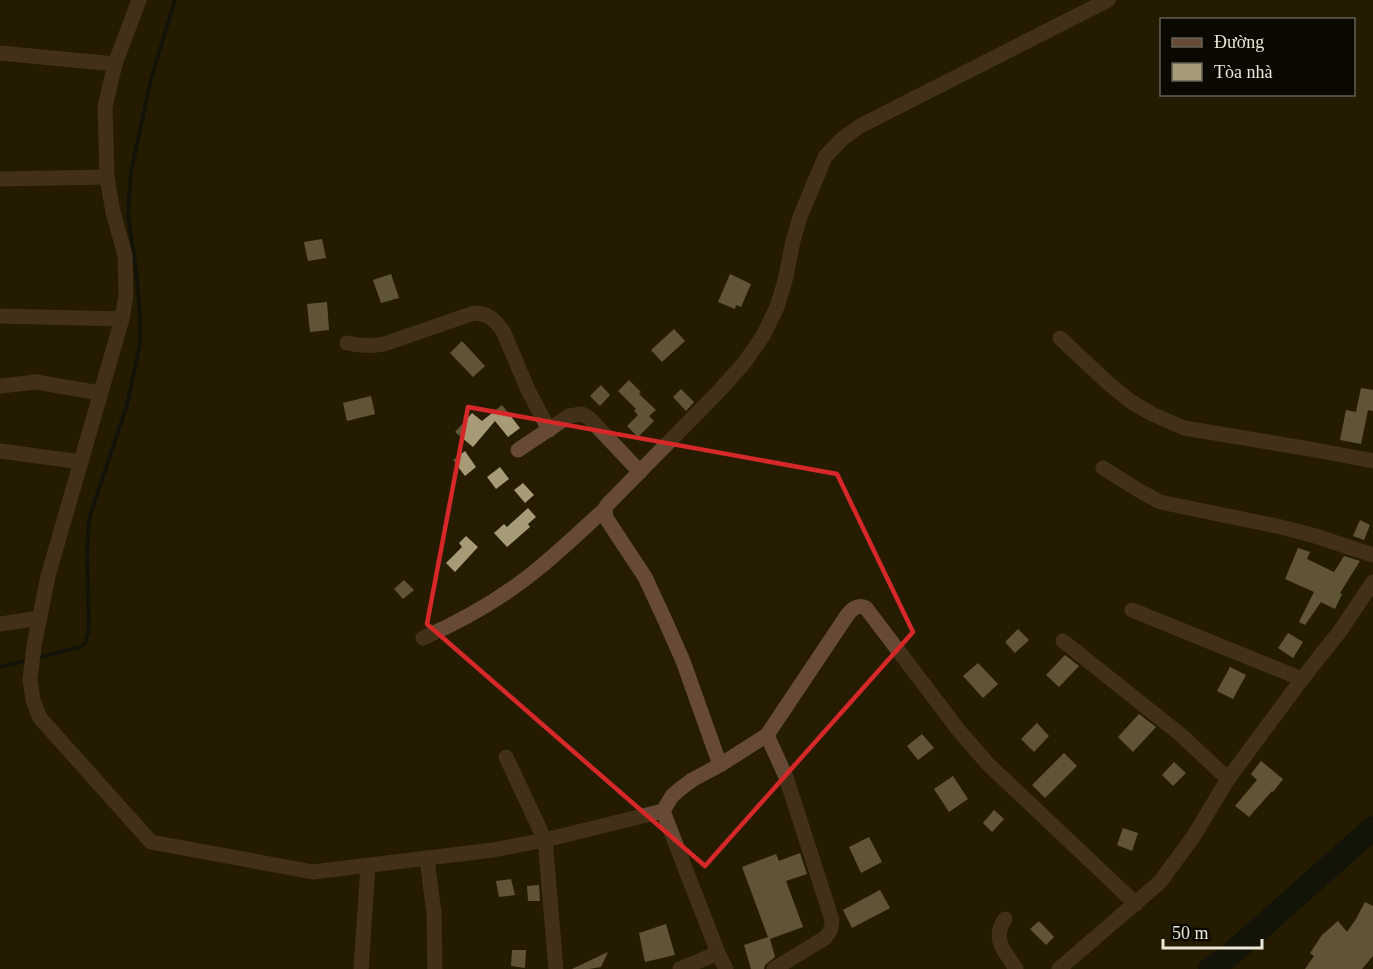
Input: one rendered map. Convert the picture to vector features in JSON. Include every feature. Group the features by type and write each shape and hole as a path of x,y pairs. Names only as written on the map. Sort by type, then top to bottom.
{"street":[{"path":"139,0 115,64 105,107 107,177 113,212 125,255 126,295 122,319 48,576 30,679 33,700 40,718 151,842 313,872 427,859 545,840 663,811 672,796 692,780 767,735 848,614 857,606 862,606 866,608 960,732 988,764 1136,904"},
{"path":"423,638 453,625 517,585 539,568 605,509 607,504 744,363 763,336 780,298 793,242 809,193 825,157 842,139 860,126 1108,0"},
{"path":"0,53 115,64"},
{"path":"0,179 107,177"},
{"path":"347,343 365,347 375,346 474,313 490,316 503,331 528,390 549,430"},
{"path":"0,316 122,319"},
{"path":"1060,338 1130,401 1184,428 1319,450 1373,462"},
{"path":"0,386 36,382 100,393"},
{"path":"518,450 569,416 582,414 589,418 640,472"},
{"path":"0,451 81,462"},
{"path":"1103,468 1160,502 1281,527 1373,555"},
{"path":"605,509 606,518 645,577 664,618 683,661 720,765"},
{"path":"1059,969 1160,882 1193,837 1228,779 1340,631 1373,582"},
{"path":"1132,610 1302,679"},
{"path":"0,624 40,618"},
{"path":"1063,641 1181,735 1228,779"},
{"path":"767,735 786,777 832,920 830,933 825,938 774,969"},
{"path":"506,757 545,840 556,969"},
{"path":"663,811 726,969"},
{"path":"427,859 434,913 435,969"},
{"path":"361,969 368,866"},
{"path":"1005,919 998,934 999,942 1016,969"},
{"path":"680,969 718,953"}],"highlighted area":[{"path":"468,407 837,474 913,632 705,866 427,624"}],"building":[{"path":"322,239 326,258 308,261 304,242"},
{"path":"391,274 399,298 381,303 373,280"},
{"path":"730,274 751,284 741,307 736,305 735,309 718,302"},
{"path":"327,302 329,330 310,332 307,304"},
{"path":"674,329 685,341 662,362 651,350"},
{"path":"462,341 485,366 473,377 450,353"},
{"path":"629,380 641,392 639,394 656,410 649,416 654,421 638,437 627,426 638,415 634,411 636,409 618,391"},
{"path":"601,385 610,395 600,406 590,396"},
{"path":"1361,388 1373,390 1373,411 1368,410 1361,444 1340,440 1346,410 1356,412"},
{"path":"681,389 694,402 686,411 673,397"},
{"path":"371,396 375,414 347,421 343,403"},
{"path":"502,405 520,428 508,437 495,421 473,447 455,432 472,413 482,421"},
{"path":"465,451 476,467 465,476 453,460"},
{"path":"500,467 509,479 496,489 487,477"},
{"path":"523,483 534,495 525,503 514,490"},
{"path":"528,508 536,517 528,524 530,527 507,547 494,533 504,524 507,527"},
{"path":"1360,520 1370,525 1364,540 1353,536"},
{"path":"466,536 478,547 455,572 446,563 462,547 459,543"},
{"path":"1298,548 1310,552 1307,559 1334,572 1344,556 1360,561 1340,593 1342,594 1335,609 1321,602 1305,625 1299,622 1314,592 1285,579"},
{"path":"404,580 414,590 403,599 394,589"},
{"path":"1018,629 1029,640 1015,653 1005,642"},
{"path":"1288,633 1303,642 1293,658 1278,648"},
{"path":"1065,655 1079,666 1059,687 1046,675"},
{"path":"978,663 998,684 983,698 963,676"},
{"path":"1230,667 1246,675 1233,699 1217,691"},
{"path":"1139,714 1156,727 1133,752 1118,737"},
{"path":"1037,723 1049,736 1034,752 1021,739"},
{"path":"922,734 934,748 918,760 907,746"},
{"path":"1064,753 1077,766 1045,798 1032,785"},
{"path":"1261,761 1283,779 1249,817 1235,806 1257,780 1251,774"},
{"path":"1174,762 1186,773 1173,786 1162,775"},
{"path":"953,776 968,799 949,812 934,789"},
{"path":"994,810 1004,819 992,832 983,823"},
{"path":"1123,828 1138,833 1132,851 1117,845"},
{"path":"869,837 882,862 861,873 849,847"},
{"path":"800,853 807,874 786,881 803,927 770,939 775,957 765,965 764,969 751,969 744,945 768,937 742,867 776,854 779,861"},
{"path":"511,879 515,895 499,897 496,881"},
{"path":"539,885 540,901 528,901 527,886"},
{"path":"880,890 890,908 852,928 843,910"},
{"path":"1365,902 1373,906 1373,956 1362,969 1305,969 1314,956 1310,953 1322,935 1338,921 1347,932"},
{"path":"1039,921 1054,937 1046,945 1030,929"},
{"path":"666,924 675,955 645,962 639,933"},
{"path":"512,950 526,950 525,968 511,966"},
{"path":"608,952 601,967 572,969"}],"waterway":[{"path":"36,658 80,647 85,643 89,630 87,553 89,519 127,405 140,344 137,278 128,214 131,172 151,79 175,0"},
{"path":"0,667 28,660"},
{"path":"1210,969 1230,955 1373,828"}]}
